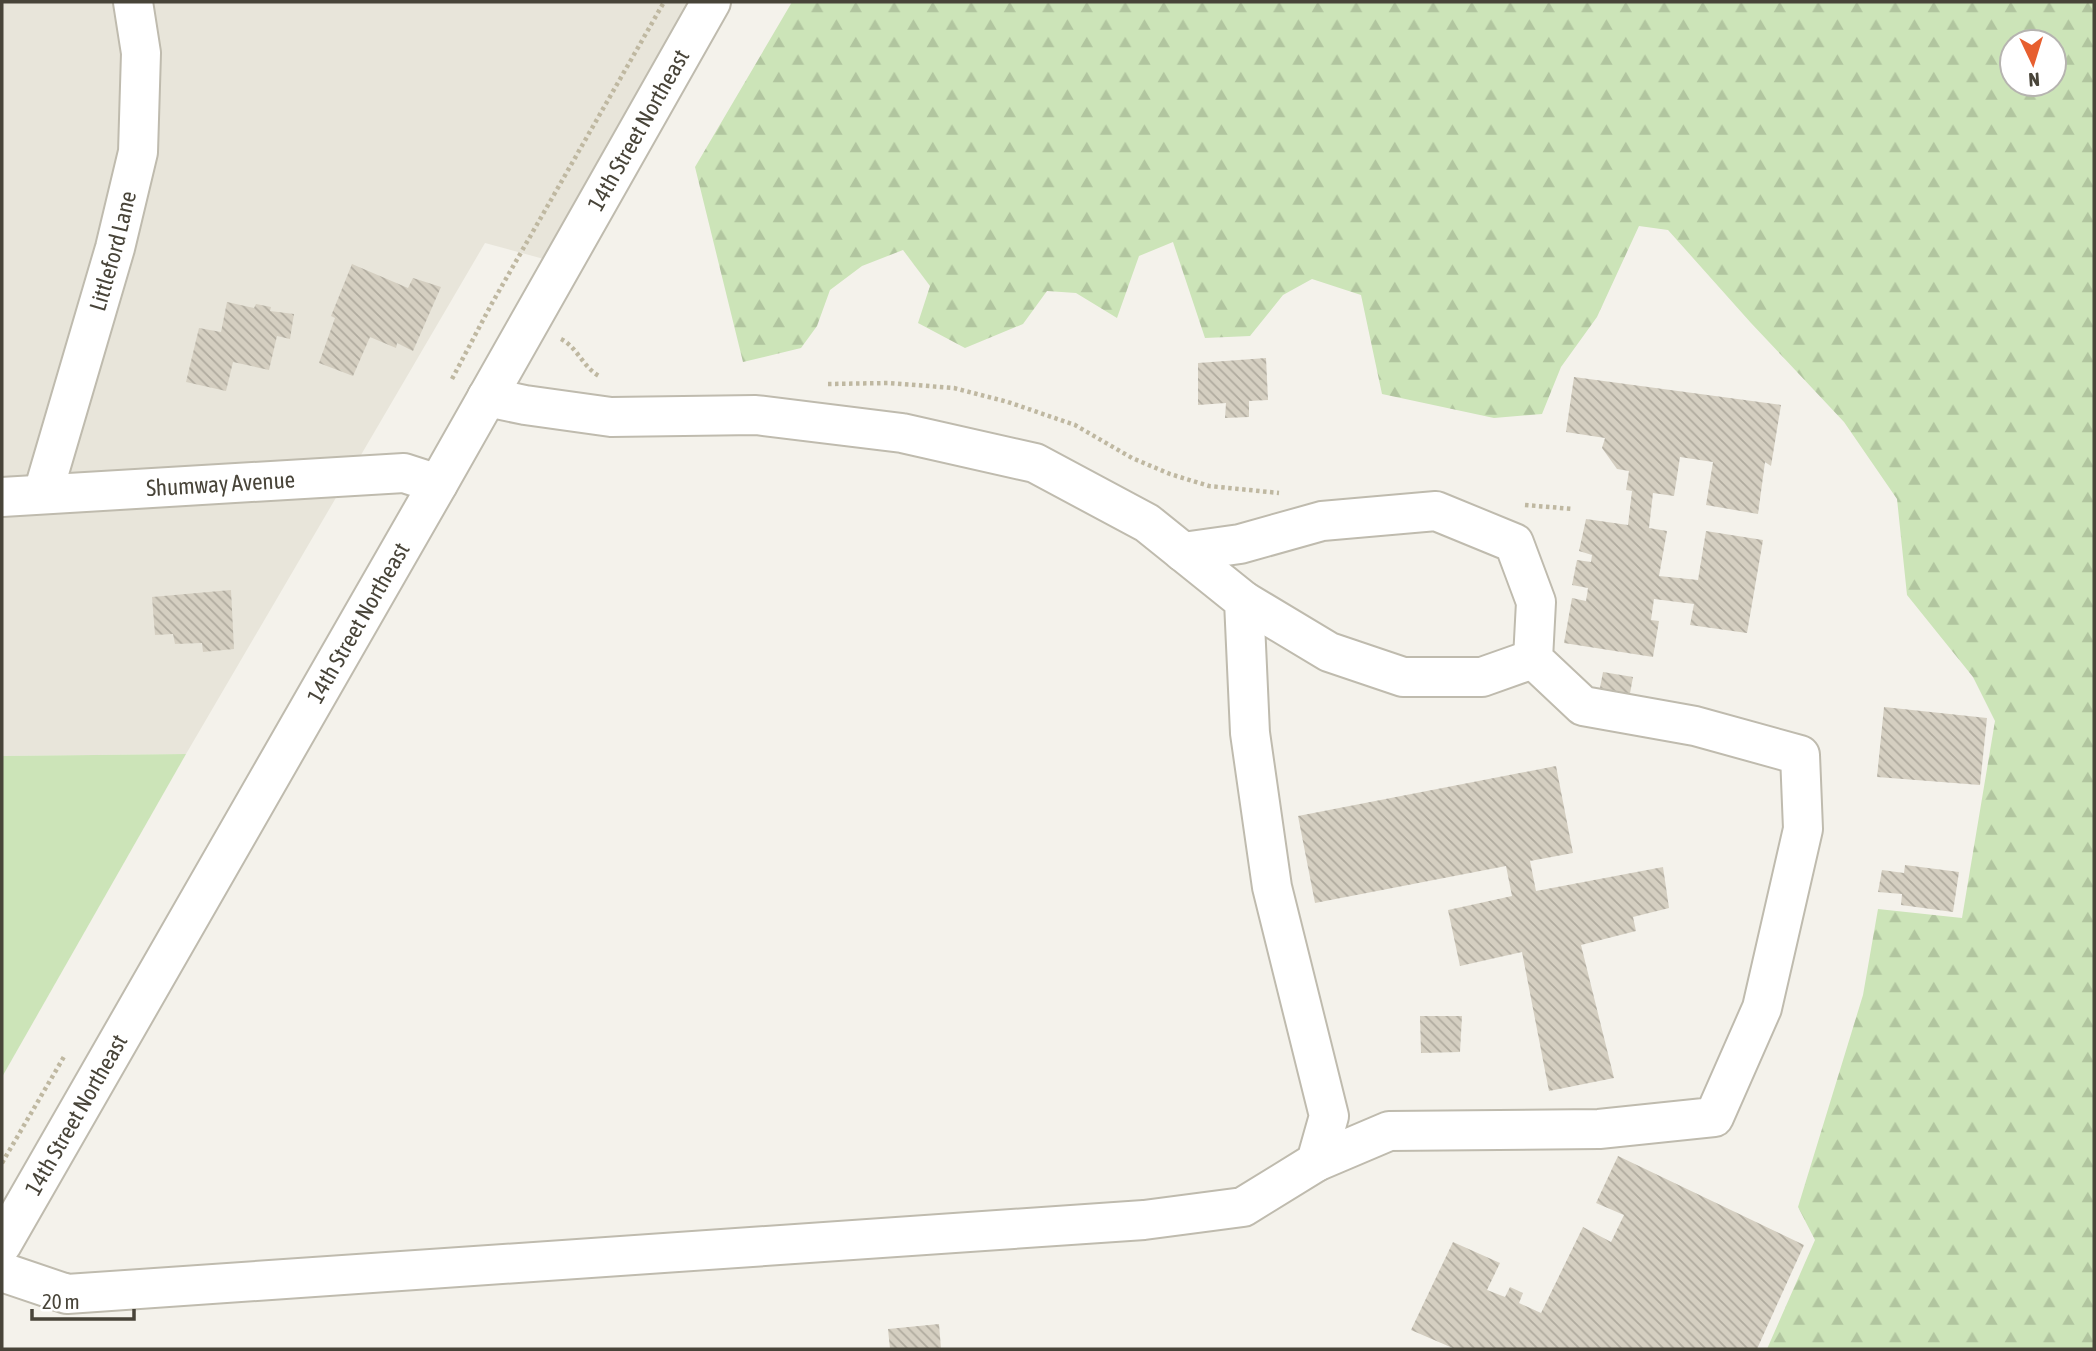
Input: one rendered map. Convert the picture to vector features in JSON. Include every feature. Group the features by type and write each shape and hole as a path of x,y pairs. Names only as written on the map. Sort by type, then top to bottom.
{"street":[{"name":"Littleford Lane","path":"43,493 115,248 138,152 141,53 133,2"},
{"name":"14th Street Northeast","path":"2,1244 438,484 710,2"},
{"path":"487,397 611,417 757,415 902,433 1035,463 1147,523 1244,601 1329,652 1403,677 1482,677 1534,659"},
{"name":"Shumway Avenue","path":"2,496 404,472 438,484"},
{"path":"2,1272 66,1294 1144,1220 1243,1207 1316,1162 1389,1131 1599,1129 1714,1117 1762,1009 1803,829 1800,755 1695,726 1583,706 1534,659 1536,602 1514,543 1436,512 1322,521 1240,544 1183,552"},
{"path":"1244,601 1250,733 1272,887 1329,1116 1316,1162"}],"path":[{"path":"447,389 491,305 664,2"}],"shaded area":[{"path":"2,2 733,2 577,268 485,243 186,754 2,756"}],"green space":[{"path":"792,2 2094,2 2094,1349 1767,1349 1815,1240 1798,1207 1863,995 1878,909 1962,918 1995,721 1973,677 1907,595 1897,499 1844,422 1668,230 1639,226 1597,317 1561,367 1542,414 1494,418 1382,394 1361,295 1312,279 1283,295 1250,336 1205,338 1173,242 1139,256 1117,318 1076,293 1047,291 1023,324 965,348 918,323 930,286 903,250 862,266 830,290 817,326 801,348 743,362 695,167"},
{"path":"186,754 2,1077 2,756"}],"building":[{"path":"352,264 408,288 413,278 441,287 413,351 397,343 396,348 370,337 353,376 319,363 335,318 331,316"},
{"path":"227,302 254,308 256,304 271,307 270,311 294,314 290,339 277,336 269,370 233,362 226,391 186,382 199,328 221,332"},
{"path":"1266,358 1268,400 1249,401 1249,417 1225,418 1226,403 1198,405 1198,363"},
{"path":"1574,377 1781,405 1771,466 1765,462 1758,514 1706,505 1713,462 1680,457 1674,496 1653,493 1649,528 1667,531 1659,576 1698,580 1706,531 1763,540 1747,633 1690,625 1694,604 1654,599 1651,620 1659,621 1653,657 1564,643 1572,598 1586,601 1588,588 1572,585 1577,560 1591,562 1592,555 1579,551 1586,519 1628,525 1632,491 1626,490 1629,471 1617,469 1602,448 1605,438 1566,432"},
{"path":"231,590 234,649 203,652 202,643 175,644 173,634 155,635 152,597"},
{"path":"1603,672 1633,677 1629,699 1599,693"},
{"path":"1884,707 1987,718 1980,785 1877,777"},
{"path":"1556,766 1573,853 1530,861 1536,891 1663,867 1669,908 1633,917 1636,931 1581,945 1614,1078 1549,1091 1522,952 1460,966 1448,910 1512,896 1506,866 1315,903 1298,816"},
{"path":"1905,865 1959,872 1953,912 1901,905 1902,894 1878,892 1882,870 1904,873"},
{"path":"1420,1016 1462,1016 1460,1052 1421,1053"},
{"path":"1618,1156 1804,1245 1757,1349 1455,1349 1411,1330 1453,1242 1500,1263 1487,1290 1505,1297 1510,1287 1523,1293 1519,1303 1541,1313 1583,1227 1611,1242 1624,1215 1596,1203"},
{"path":"939,1324 941,1349 890,1349 888,1329"}]}
